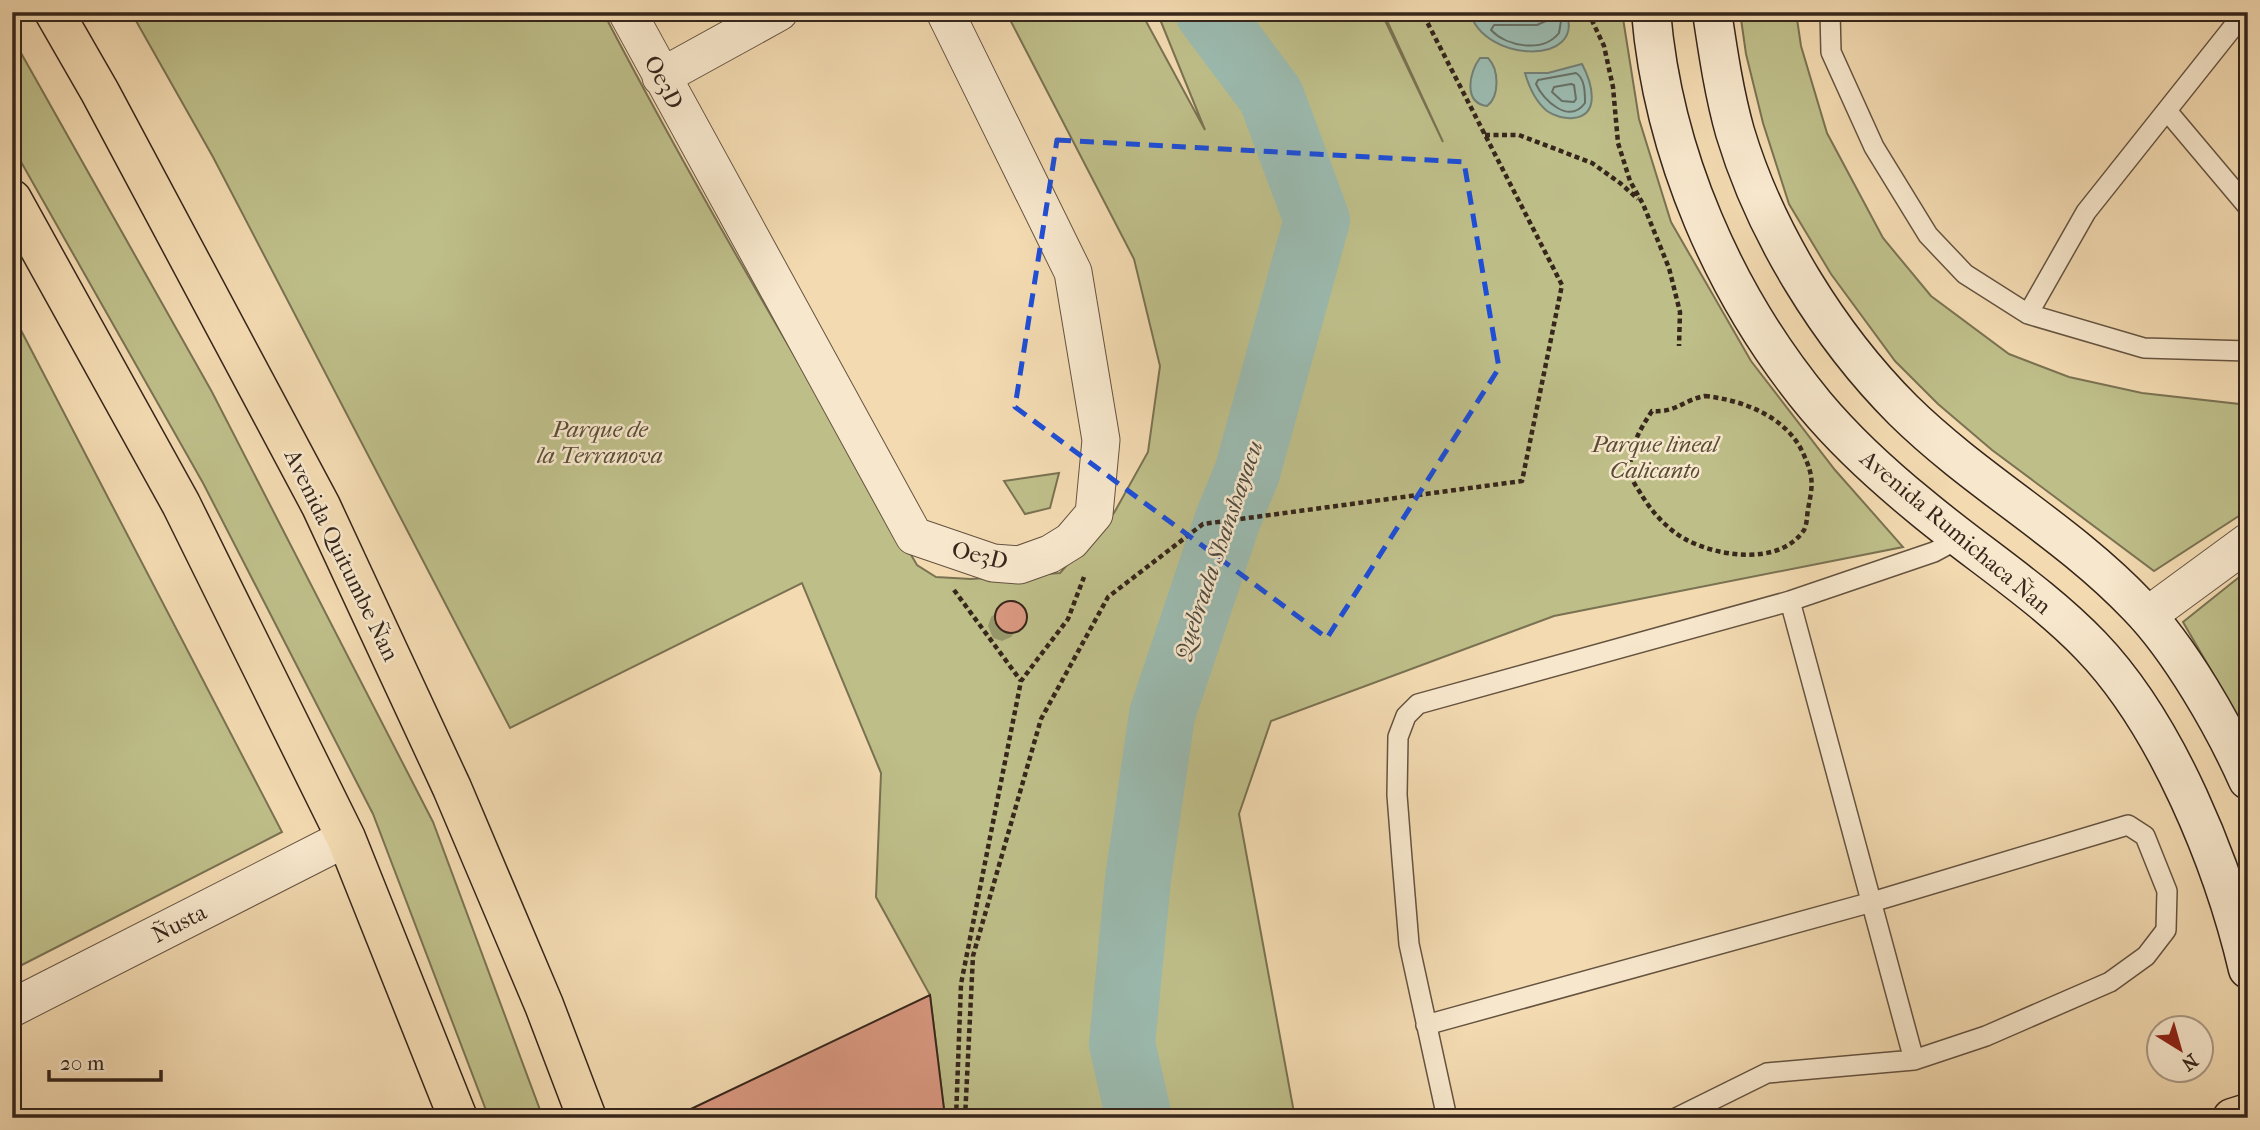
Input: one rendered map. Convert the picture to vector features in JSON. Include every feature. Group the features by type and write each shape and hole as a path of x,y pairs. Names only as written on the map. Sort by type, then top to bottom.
{"main road":[{"name":"Avenida Quitumbe Ñan","path":"54,12 100,92 321,506 452,788 544,1005 587,1118"},
{"name":"Avenida Rumichaca Ñan","path":"1651,12 1660,81 1677,151 1702,216 1734,284 1770,345 1815,404 1860,453 1922,508 2045,605 2092,647 2127,691 2162,746 2195,813 2238,925 2248,969"},
{"path":"1713,12 1720,69 1736,133 1787,256 1821,310 1863,365 1903,410 1961,460 2086,558 2147,616 2215,716 2248,780"},
{"path":"1702,216 1759,192"},
{"path":"12,200 181,504 346,838 458,1118"},
{"path":"2232,1118 2248,1113"}],"street":[{"name":"Oe3D","path":"627,12 914,536 993,563 1019,565 1050,554 1071,541 1094,514 1101,440 1073,272 945,12"},
{"path":"661,77 779,12"},
{"path":"2147,616 2248,542"},
{"name":"Ñusta","path":"12,1007 346,838"}],"lane":[{"path":"1830,12 1831,52 1874,147 1928,234 1965,274 2028,314 2144,348 2248,351"},
{"path":"2028,314 2086,212 2245,12"},
{"path":"2168,112 2248,208"},
{"path":"1447,1118 1409,944 1398,808 1398,737 1406,716 1418,704 1790,601 1934,552 1962,537"},
{"path":"1790,601 1914,1060"},
{"path":"1426,1026 1872,902 2128,825 2145,836 2167,891 2166,930 2146,956 2109,982 1986,1036 1914,1060 1767,1073 1676,1118"}],"path":[{"path":"965,1118 972,956 1041,719 1108,597 1203,524 1522,481 1562,285 1422,12"},
{"path":"1588,12 1604,46 1613,87 1618,143 1630,181 1643,204 1669,268 1680,312 1679,346"},
{"path":"1485,135 1519,135 1592,163 1643,204"},
{"path":"1705,396 1728,398 1760,411 1787,432 1802,450 1814,481 1804,529 1785,547 1756,556 1722,551 1685,539 1650,510 1631,477 1635,437 1652,411 1675,410 1689,399 1705,396"},
{"path":"914,536 1021,681"},
{"path":"956,1118 961,984 1021,681 1068,619 1086,572"}],"highlighted area":[{"path":"1057,140 1464,162 1499,368 1327,638 1015,407"}],"green space":[{"path":"131,12 603,12 717,222 917,565 936,577 971,579 1060,573 1114,513 1148,452 1160,366 1134,259 1006,12 1141,12 1205,130 1157,12 1381,12 1443,142 1383,12 1622,12 1639,119 1671,222 1751,361 1835,470 1903,547 1554,616 1271,721 1239,814 1295,1118 945,1118 930,995 876,897 881,773 802,583 510,728 213,157"},
{"path":"1740,12 1796,12 1801,46 1827,133 1883,238 1931,296 2009,354 2069,377 2142,393 2248,405 2248,510 2154,571 1992,450 1938,404 1895,361 1831,274 1789,204 1763,123 1746,54"},
{"path":"12,37 212,392 433,822 543,1118 489,1118 373,814 203,483 12,146"},
{"path":"12,313 282,832 12,970"},
{"path":"1059,473 1050,508 1025,514 1004,481"},
{"path":"2248,570 2248,734 2183,622"}],"water":[{"path":"1470,12 1516,19 1566,12 1568,30 1562,42 1548,49 1512,49 1493,41 1479,29"},
{"path":"1480,58 1488,58 1496,75 1494,96 1487,106 1479,104 1471,93 1473,71"},
{"path":"1582,64 1591,88 1588,111 1582,116 1563,118 1547,111 1533,93 1525,73 1548,73"}],"building":[{"path":"1011,601 1022,606 1027,617 1022,628 1011,633 1000,628 995,617 1000,606"},
{"path":"930,995 945,1117 672,1118"}],"waterway":[{"name":"Quebrada Shanshayacu","path":"1139,1118 1122,1044 1138,879 1162,715 1228,519 1247,473 1317,220 1271,96 1208,12"}],"park label":[{"name":"Parque de la Terranova","path":"600,442"},
{"name":"Parque lineal Calicanto","path":"1655,457"}]}
